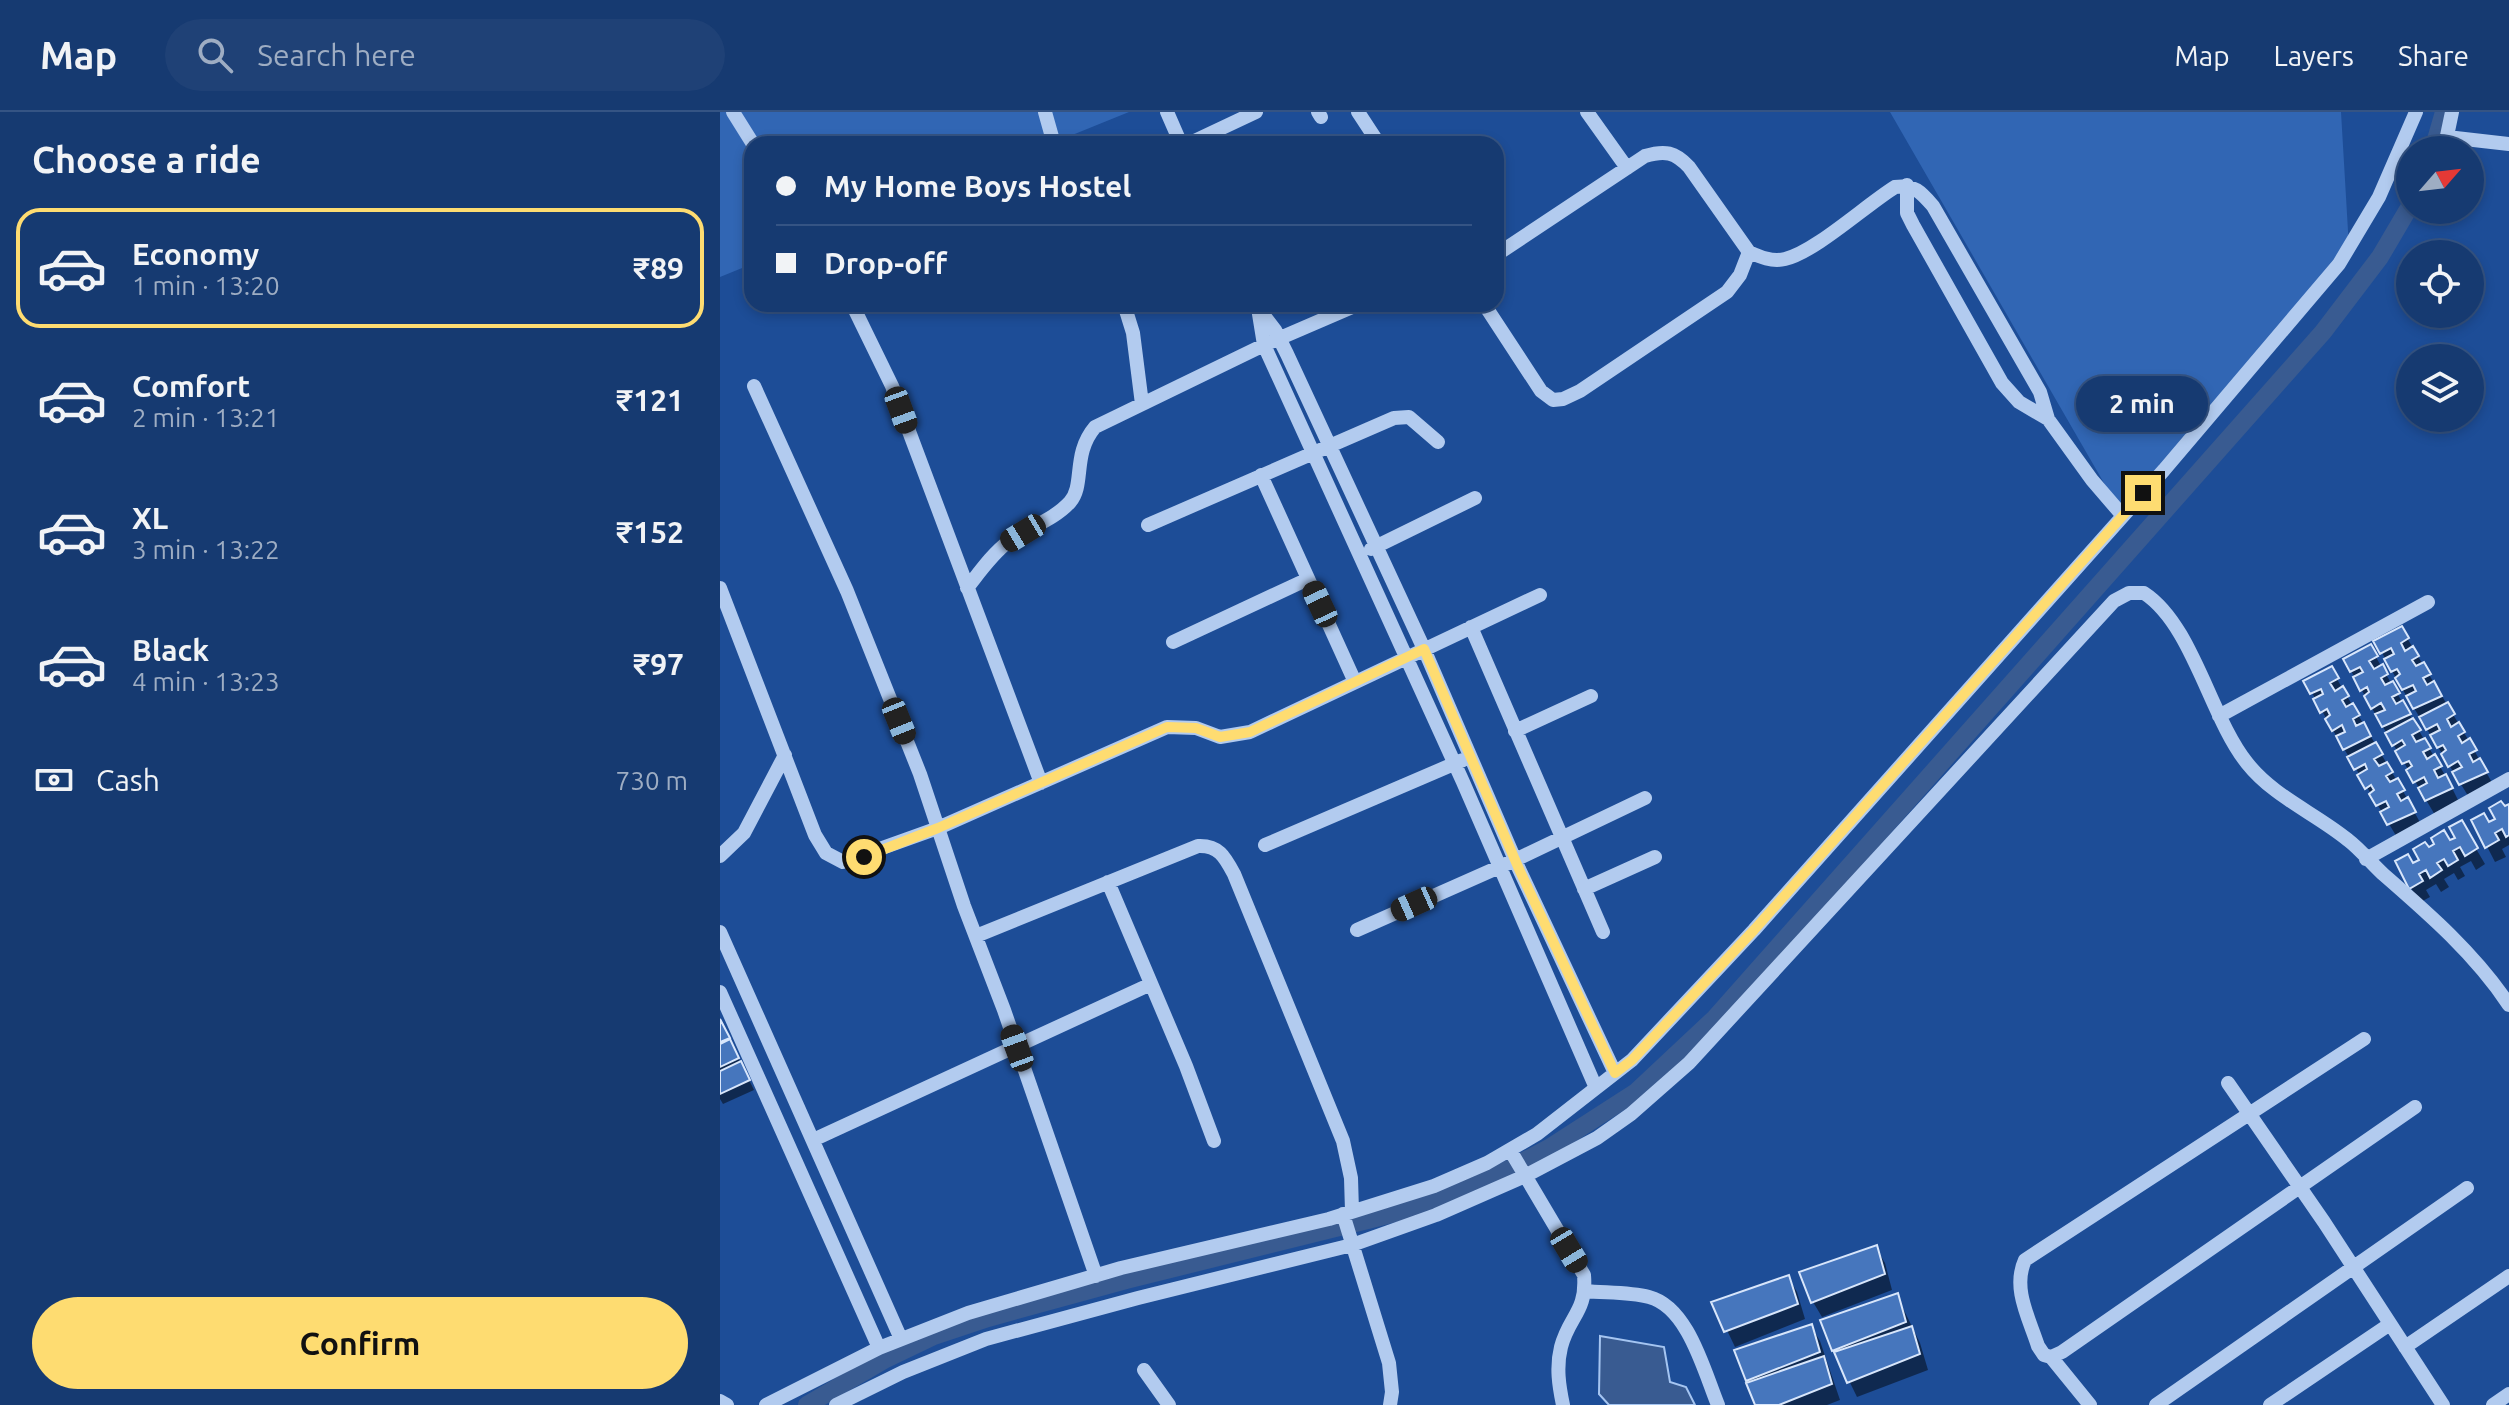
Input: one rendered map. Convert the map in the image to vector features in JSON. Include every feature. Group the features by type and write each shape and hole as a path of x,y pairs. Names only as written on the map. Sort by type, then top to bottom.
{"street":[{"path":"733,112 748,136"},
{"path":"1045,112 1052,136"},
{"path":"1167,112 1178,136"},
{"path":"1205,136 1256,112"},
{"path":"1358,112 1374,136"},
{"path":"766,1405 879,1348 968,1313 1096,1276 1347,1216 1434,1186 1511,1153 1632,1060 1754,930 2123,516 2339,264 2379,197 2416,112"},
{"path":"2447,136 2452,112"},
{"path":"1588,113 1627,168"},
{"path":"2484,144 2509,144"},
{"path":"1504,250 1645,156 1662,151 1678,156 1689,167 1749,252 1763,259 1782,260 1803,252 1895,187 1907,185 1920,190 1933,206 2040,392 2048,419 2092,480 2123,516"},
{"path":"1907,185 1907,213 2002,383 2019,402 2048,419"},
{"path":"1489,312 1541,391 1553,400 1563,399 1580,391 1727,292 1740,275 1749,252"},
{"path":"856,312 892,386 1041,783"},
{"path":"1126,312 1133,333 1142,404"},
{"path":"1258,312 1264,345 1455,763 1596,1088"},
{"path":"1261,312 1280,340 1377,547 1515,860 1615,1073"},
{"path":"967,588 1006,543 1071,501 1076,491 1084,440 1095,427 1264,345 1341,312"},
{"path":"754,386 847,591 920,774 1096,1276"},
{"path":"1148,525 1394,418 1409,417 1438,442"},
{"path":"1261,475 1355,682"},
{"path":"1359,555 1475,498"},
{"path":"1173,642 1308,579"},
{"path":"720,588 815,835 826,853 843,862 938,828 1167,727 1196,728 1220,737 1250,732 1540,595"},
{"path":"836,1405 903,1372 986,1339 1351,1241 1436,1215 1597,1138 1631,1114 1689,1063 2114,601 2136,592 2144,593 2160,606 2192,658 2228,737 2248,765 2287,800 2348,840 2442,926 2492,979 2509,1005"},
{"path":"2219,716 2428,602"},
{"path":"1471,627 1603,932"},
{"path":"1515,731 1591,696"},
{"path":"720,856 744,833 785,755"},
{"path":"1265,845 1471,757"},
{"path":"2366,859 2509,779"},
{"path":"1357,930 1645,798"},
{"path":"976,936 1198,846 1210,846 1223,853 1343,1141 1351,1178 1347,1216 1351,1241 1389,1363 1390,1405"},
{"path":"1584,889 1655,857"},
{"path":"1108,882 1186,1066 1214,1141"},
{"path":"720,932 901,1339"},
{"path":"813,1140 1151,984"},
{"path":"720,992 879,1348"},
{"path":"2090,1405 2051,1357 2044,1355 2038,1346 2018,1286 2019,1272 2025,1260 2364,1039"},
{"path":"2228,1083 2443,1405"},
{"path":"2051,1357 2415,1107"},
{"path":"1511,1153 1584,1275 1582,1306 1561,1347 1557,1376 1563,1405"},
{"path":"2156,1405 2467,1188"},
{"path":"2405,1347 2509,1276"},
{"path":"1585,1291 1649,1297 1668,1305 1685,1326 1718,1405"},
{"path":"2270,1405 2390,1324"},
{"path":"1144,1370 1169,1405"},
{"path":"2493,1405 2509,1394"},
{"path":"720,1401 727,1405"}],"shaded area":[{"path":"720,112 1129,112 1070,136 744,136 744,267 720,277"},
{"path":"1890,112 2341,112 2349,248 2123,516"},
{"path":"1600,1336 1664,1347 1670,1382 1686,1387 1695,1405 1609,1405 1599,1394"}],"building":[{"path":"2402,626 2409,638 2401,643 2405,651 2413,646 2419,656 2412,660 2416,666 2424,662 2431,674 2423,678 2427,685 2434,681 2442,696 2413,709 2406,696 2416,691 2413,685 2402,690 2395,678 2400,674 2397,669 2391,672 2384,659 2394,654 2391,648 2380,654 2373,641"},
{"path":"2371,644 2378,656 2369,661 2374,669 2383,664 2388,674 2381,678 2385,685 2393,681 2400,693 2392,697 2396,704 2403,700 2411,714 2382,727 2375,714 2385,710 2381,703 2371,709 2364,696 2369,692 2367,687 2360,691 2353,677 2363,672 2360,667 2350,672 2343,659"},
{"path":"2332,666 2339,678 2330,683 2335,691 2343,686 2349,696 2342,700 2346,707 2353,703 2360,715 2353,719 2356,726 2364,722 2371,736 2343,750 2336,736 2345,732 2342,725 2332,731 2325,719 2330,715 2327,709 2320,713 2313,699 2323,694 2321,689 2310,694 2303,681"},
{"path":"2448,702 2455,714 2447,719 2451,727 2459,722 2465,732 2458,736 2462,743 2470,738 2477,750 2469,754 2473,762 2480,758 2488,772 2459,785 2452,772 2462,767 2458,761 2448,767 2441,754 2446,750 2443,745 2437,748 2430,735 2440,730 2437,724 2426,730 2419,717"},
{"path":"2413,718 2421,730 2412,735 2416,742 2425,738 2431,748 2423,752 2427,759 2435,754 2442,766 2434,770 2438,778 2446,774 2453,788 2425,801 2418,788 2427,783 2424,777 2413,783 2406,770 2412,766 2409,761 2402,764 2395,751 2405,745 2402,740 2392,746 2385,733"},
{"path":"2376,742 2383,754 2374,759 2379,766 2387,762 2393,772 2386,776 2390,782 2398,778 2405,790 2397,794 2401,801 2408,797 2416,812 2387,825 2380,812 2389,807 2386,801 2376,806 2369,794 2374,790 2371,785 2365,789 2357,775 2367,769 2365,764 2354,770 2347,757"},
{"path":"2501,801 2505,806 2509,804 2509,835 2506,837 2502,829 2495,833 2499,840 2485,848 2471,820 2484,813 2489,822 2495,819 2489,808"},
{"path":"2462,820 2478,848 2465,856 2460,847 2453,851 2458,860 2448,866 2444,859 2437,863 2442,870 2430,878 2426,870 2419,874 2423,881 2409,889 2395,861 2408,854 2413,863 2419,860 2413,849 2425,842 2429,847 2434,844 2431,838 2444,830 2450,840 2455,838 2449,827"},
{"path":"720,1019 730,1038 720,1042"},
{"path":"730,1039 739,1058 720,1067 720,1044"},
{"path":"741,1061 750,1080 720,1094 720,1071"},
{"path":"1877,1245 1885,1274 1811,1303 1799,1272"},
{"path":"1789,1275 1798,1304 1724,1332 1711,1302"},
{"path":"1898,1293 1906,1322 1832,1351 1820,1320"},
{"path":"1812,1324 1820,1352 1746,1381 1734,1350"},
{"path":"1912,1326 1920,1354 1847,1383 1834,1352"},
{"path":"1824,1356 1832,1384 1779,1405 1755,1405 1746,1383"}],"waterway":[{"path":"2437,136 2444,112"},
{"path":"807,1405 884,1360 934,1336 988,1318 1126,1280 1412,1209 1505,1171 1549,1148 1636,1092 1715,1018 2323,332 2380,257 2399,224"}],"route":[{"path":"864,857 938,828 1167,727 1196,728 1220,737 1250,732 1424,649 1519,869 1615,1073 1632,1060 1754,930 2143,493"}]}
